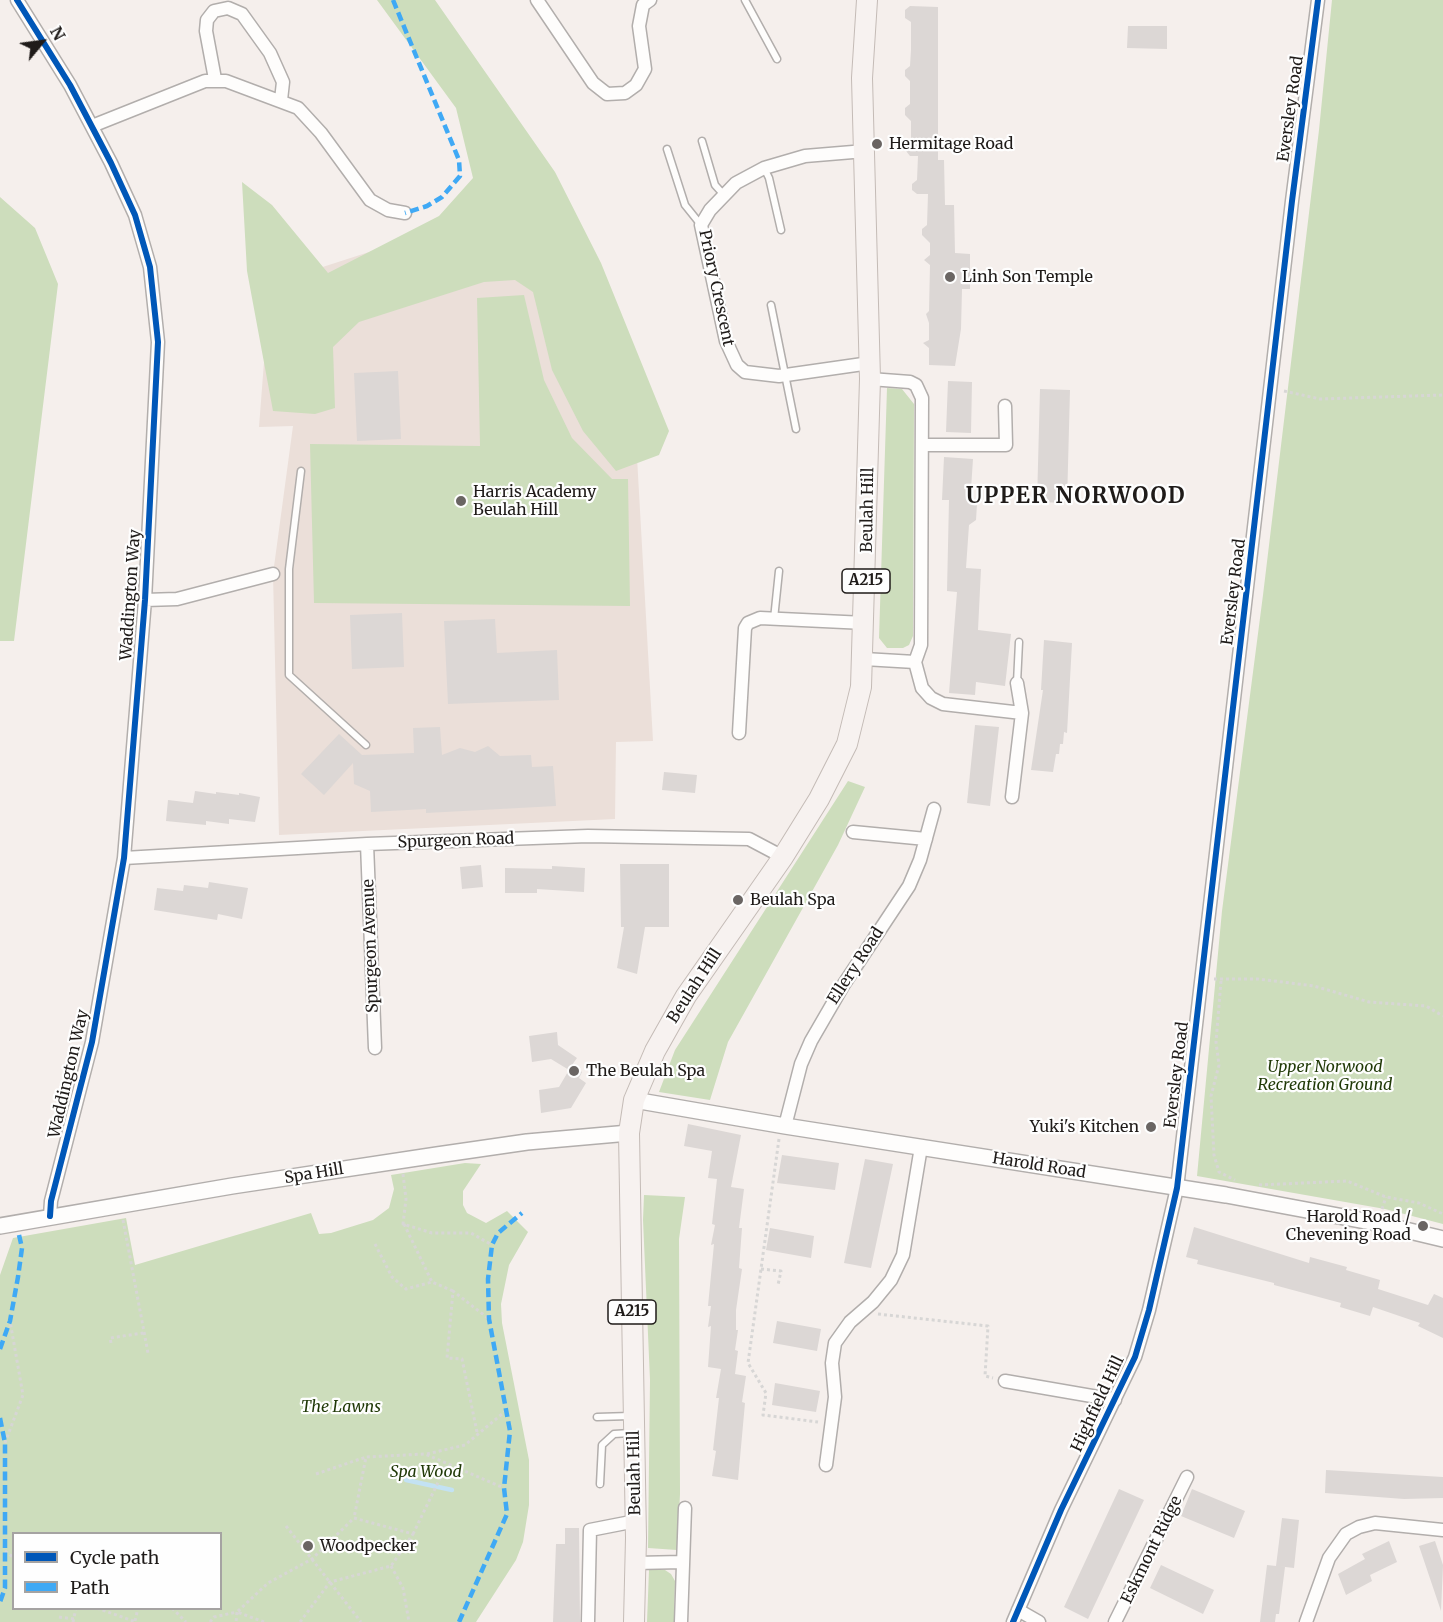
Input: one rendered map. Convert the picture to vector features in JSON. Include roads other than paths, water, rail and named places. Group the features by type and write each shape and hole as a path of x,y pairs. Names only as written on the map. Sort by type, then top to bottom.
{"main road":[{"name":"Beulah Hill","path":"634,1622 636,1521 629,1133 634,1100 650,1059 686,996 783,857 819,799 847,744 861,687 864,659 870,371 862,78 867,0"}],"street":[{"name":"Waddington Way","path":"17,0 92,126 135,215 148,258 155,296 158,361 145,600 124,858 92,1042 51,1201 50,1216"},
{"path":"537,0 593,82 607,94 625,93 636,85 645,69 639,26 643,5 650,0"},
{"name":"Eversley Road","path":"1177,1188 1292,201 1318,0"},
{"path":"215,79 206,31 207,20 214,11 228,8 242,14 270,53 283,82 281,100"},
{"path":"92,126 160,97 215,79 281,100 298,108 310,120 370,200 388,210 405,213"},
{"name":"Priory Crescent","path":"865,151 805,156 764,168 736,183 701,225 730,353 745,372 768,376 870,371"},
{"path":"870,371 916,385 922,399 921,645 915,663 922,688 937,701 1022,713"},
{"path":"922,445 1006,445 1005,406"},
{"path":"145,600 177,599 273,574"},
{"path":"739,733 745,628 753,620 865,622"},
{"path":"864,659 915,663"},
{"path":"1012,797 1022,713 1017,682"},
{"name":"Ellery Road","path":"783,1126 801,1064 811,1041 844,984 909,886 926,839 934,808"},
{"path":"853,832 926,839"},
{"name":"Spurgeon Road","path":"124,858 367,844 588,836 724,837 756,841 783,857"},
{"name":"Spurgeon Avenue","path":"367,844 375,1048"},
{"name":"Harold Road","path":"634,1100 783,1126 1177,1188 1376,1223 1443,1239"},
{"name":"Spa Hill","path":"0,1226 50,1216 527,1142 629,1133"},
{"path":"825,1466 836,1397 831,1363 835,1343 850,1322 891,1280 903,1255 921,1147"},
{"name":"Highfield Hill","path":"1016,1616 1061,1510 1135,1357 1149,1310 1177,1188"},
{"path":"1005,1381 1115,1400"},
{"name":"Eskmont Ridge","path":"1115,1622 1187,1477"},
{"path":"681,1622 685,1508"},
{"path":"588,1622 590,1530 636,1521"},
{"path":"1306,1622 1329,1558 1346,1534 1359,1527 1375,1523 1443,1530"},
{"path":"636,1563 682,1562"},
{"path":"1016,1616 1039,1622"}],"lane":[{"path":"745,0 777,59"},
{"path":"702,141 716,185 724,195"},
{"path":"667,149 685,205 701,225"},
{"path":"764,168 769,178 780,230"},
{"path":"771,305 796,429"},
{"path":"301,471 290,569 289,675 366,745"},
{"path":"273,574 290,569"},
{"path":"774,619 779,571"},
{"path":"1017,682 1019,642"},
{"path":"597,1417 634,1425"},
{"path":"600,1484 602,1444 614,1434 634,1425"}],"waterway":[{"path":"406,1480 452,1490"}],"place":[{"name":"Hermitage Road","path":"877,144"},
{"name":"Linh Son Temple","path":"950,277"},
{"name":"Harris Academy Beulah Hill","path":"461,501"},
{"name":"Beulah Spa","path":"738,900"},
{"name":"The Beulah Spa","path":"574,1071"},
{"name":"Yuki's Kitchen","path":"1151,1127"},
{"name":"Harold Road / Chevening Road","path":"1423,1226"},
{"name":"Woodpecker","path":"308,1546"}],"district":[{"name":"UPPER NORWOOD","path":"1076,497"}],"park label":[{"name":"Upper Norwood Recreation Ground","path":"1325,1076"},
{"name":"The Lawns","path":"341,1407"},
{"name":"Spa Wood","path":"426,1472"}]}
